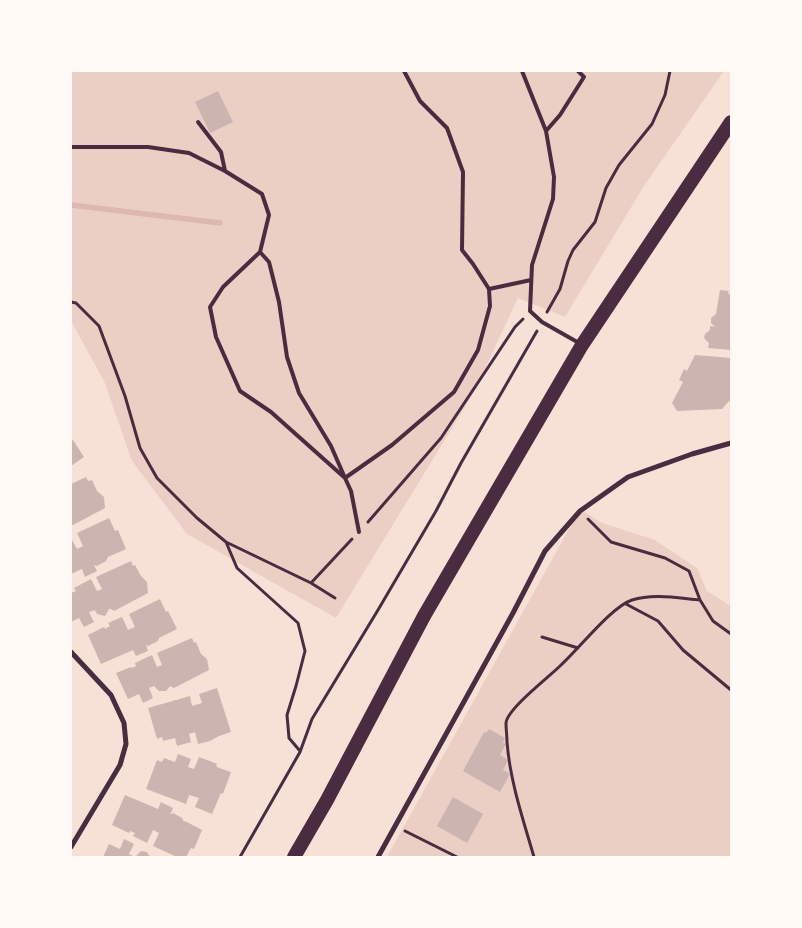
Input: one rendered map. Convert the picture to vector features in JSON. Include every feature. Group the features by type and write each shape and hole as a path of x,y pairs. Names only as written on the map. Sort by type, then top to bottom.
{"highway":[{"path":"294,857 327,800 424,616 582,345 731,122"}],"street":[{"path":"378,857 508,621 544,551 580,511 628,477 692,454 731,443"},
{"path":"71,652 111,695 124,723 126,744 120,765 71,847"}],"lane":[{"path":"345,478 392,445 454,392 478,350 490,306 489,290 462,250 463,172 447,128 420,101 404,71"},
{"path":"522,71 546,131 554,176 553,199 532,266 530,311 542,322 582,345"},
{"path":"546,131 560,115 584,77 578,71"},
{"path":"198,122 221,152 224,171"},
{"path":"71,147 148,147 189,153 262,194 269,215 260,252 223,287 210,308 216,337 240,391 271,412 345,478"},
{"path":"260,252 269,262 279,302 287,357 299,393 331,446 345,478 350,491 359,532"},
{"path":"489,290 531,280"}],"path":[{"path":"240,857 300,752 312,719 436,511 461,463 542,322 560,288 573,250 595,222 606,188 619,165 652,124 665,95 670,71"},
{"path":"71,302 76,303 99,326 125,396 140,448 157,478 197,518 226,542 311,583 335,598"},
{"path":"311,583 359,532 441,438 515,327 530,311"},
{"path":"580,511 611,542 665,558 688,571 700,600 714,621 731,634"},
{"path":"226,542 237,568 298,623 304,651 287,715 289,738 300,752"},
{"path":"534,857 519,806 509,757 506,722 508,715 579,648 611,613 632,600 659,596 700,600"},
{"path":"626,604 658,621 683,650 731,690"},
{"path":"542,637 579,648"},
{"path":"395,826 457,857"}],"shaded area":[{"path":"71,71 724,71 644,186 565,317 518,298 474,392 336,618 187,534 132,461 104,381 71,321"},
{"path":"580,509 602,523 655,540 697,568 707,591 731,606 731,857 387,857"}],"building":[{"path":"218,91 233,122 210,133 195,102"},
{"path":"720,290 729,291 728,294 731,294 731,350 708,348 709,343 704,338 705,334 710,330 710,326 715,327 711,323 711,318 716,314"},
{"path":"695,355 731,358 731,403 729,401 722,409 677,411 672,403 683,382 679,380 684,369 687,371"},
{"path":"73,440 84,457 71,466 71,441"},
{"path":"86,477 88,481 92,480 97,491 104,497 105,508 71,526 71,484"},
{"path":"109,518 115,531 118,530 126,549 108,557 106,561 97,566 94,565 97,571 85,577 82,569 71,574 71,538 77,549 83,546 77,533"},
{"path":"131,561 147,582 148,593 114,611 109,609 105,616 97,614 95,610 89,612 94,622 84,627 79,618 71,622 71,593 76,591 74,588 91,579 97,591 102,589 96,577"},
{"path":"160,599 177,629 159,638 158,641 148,646 146,645 148,651 136,656 133,650 101,664 88,635 104,627 105,629 110,626 108,623 122,617 128,630 135,627 129,614"},
{"path":"192,638 194,643 196,642 201,654 207,659 209,670 174,688 170,686 166,691 159,691 154,686 149,688 153,698 143,703 139,694 128,699 116,673 136,666 135,663 152,655 157,667 162,665 157,653"},
{"path":"217,688 231,732 198,744 195,732 189,734 191,742 177,746 175,738 163,741 162,737 157,739 148,708 190,696 192,706 202,703 199,694"},
{"path":"489,729 505,738 503,743 506,744 500,755 508,760 503,770 510,774 500,792 463,771 484,732 486,733"},
{"path":"178,754 191,759 188,767 194,769 199,757 231,772 223,794 221,793 212,814 195,807 199,798 189,795 186,804 146,789 157,760 162,762 164,758 175,762"},
{"path":"125,795 158,809 161,802 173,808 170,815 173,813 182,818 184,822 202,830 194,849 191,848 186,857 177,857 153,846 159,833 153,830 147,843 133,836 135,833 130,831 129,833 112,825"},
{"path":"453,797 483,814 467,843 437,826"},
{"path":"124,839 134,844 129,854 135,857 103,857 109,844 120,849"},
{"path":"141,851 147,852 150,857 135,857"}],"waterway":[{"path":"71,205 220,223"}]}
